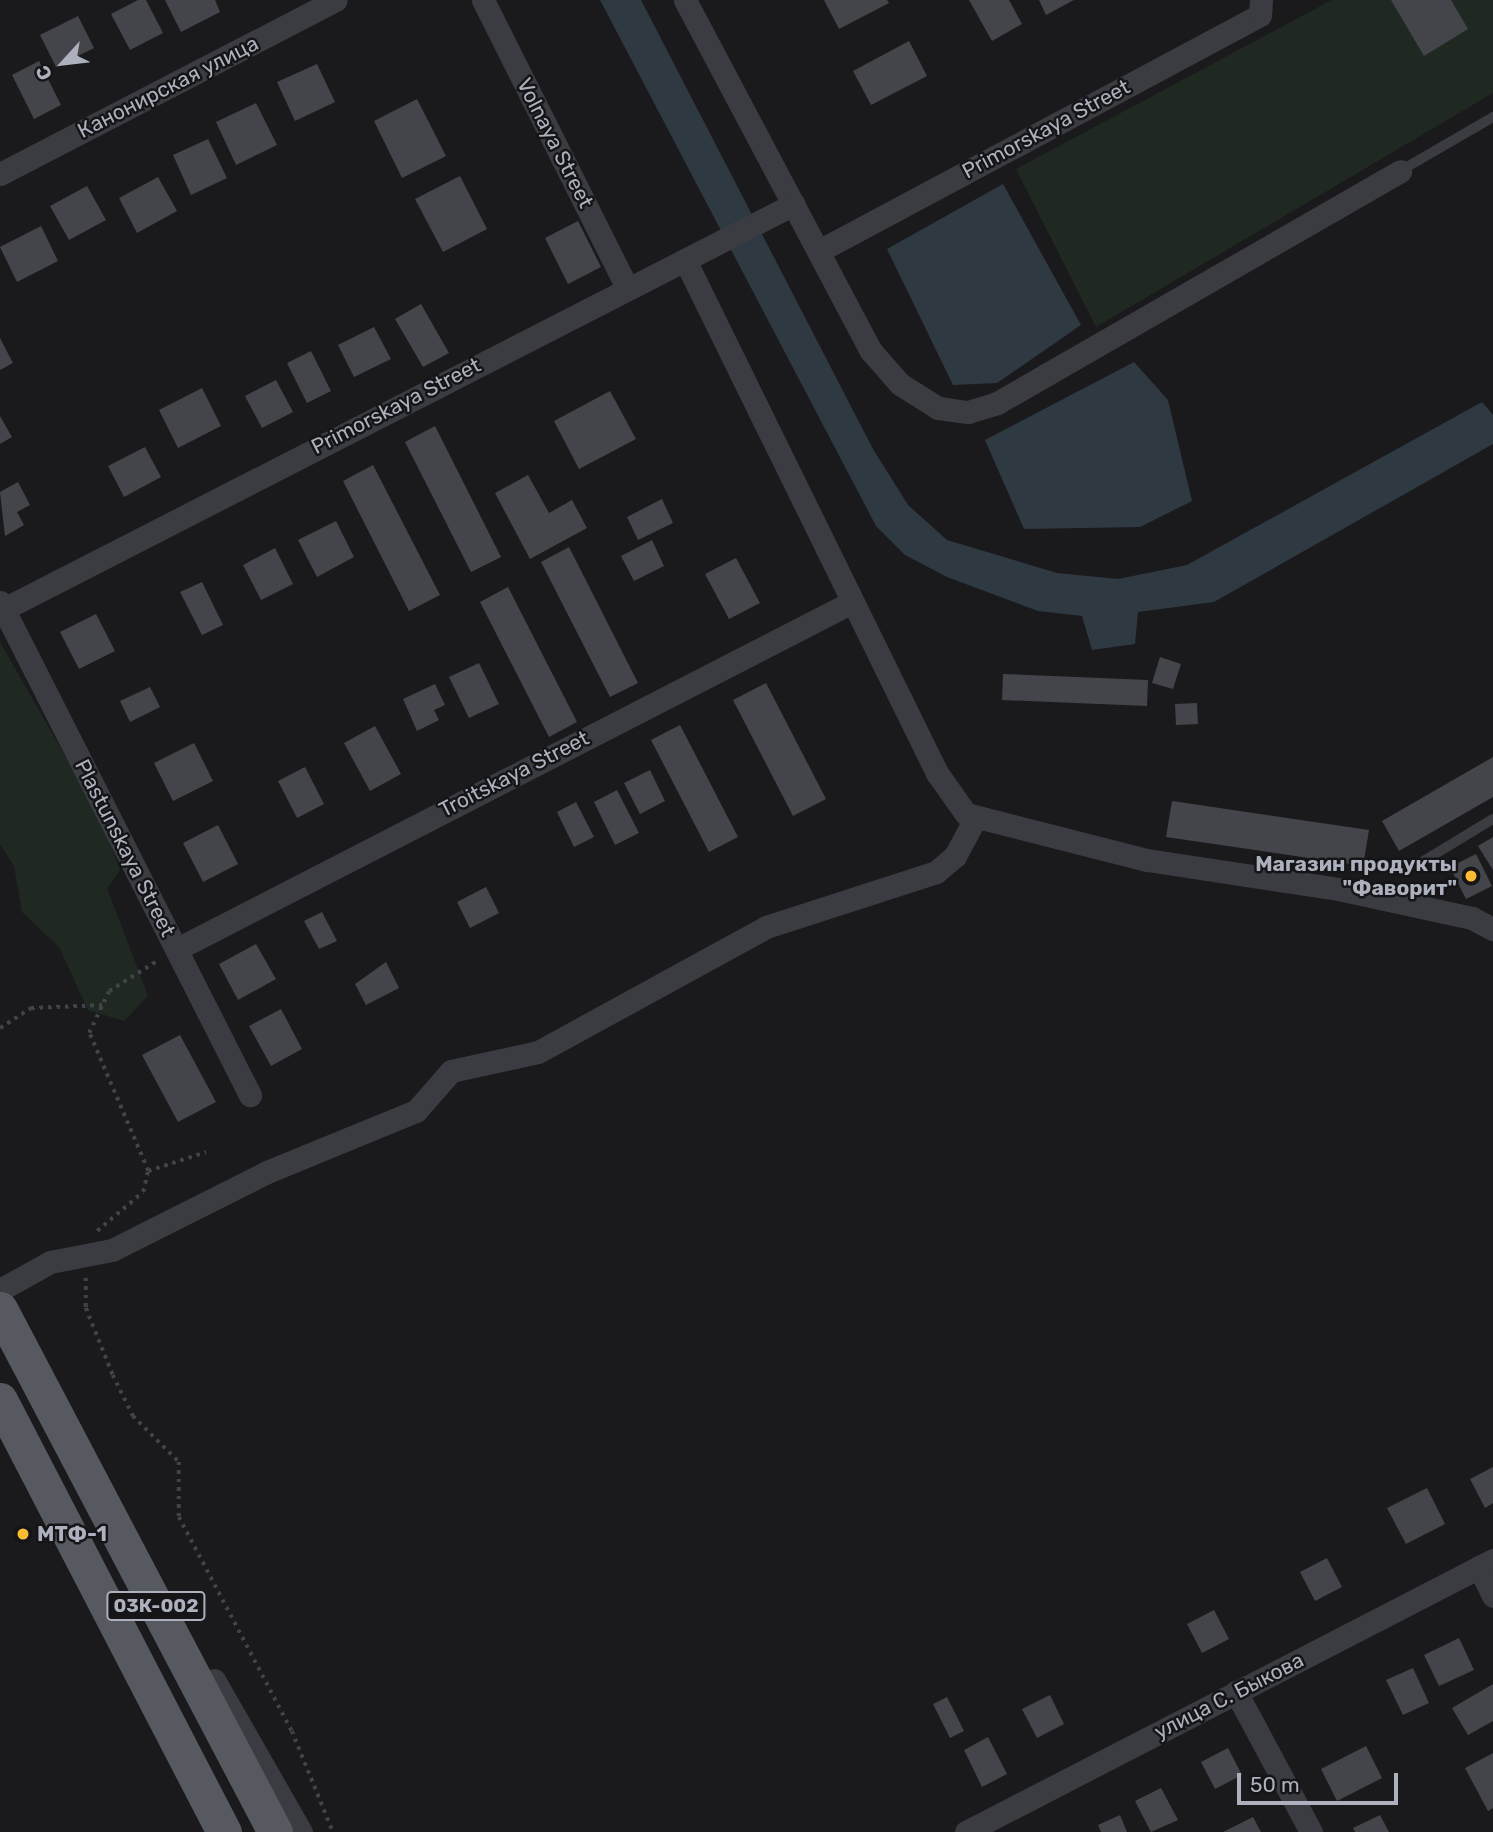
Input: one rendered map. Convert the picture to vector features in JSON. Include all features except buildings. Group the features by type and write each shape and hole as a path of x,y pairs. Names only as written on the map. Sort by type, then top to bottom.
{"main road":[{"name":"03К-002","path":"0,1310 275,1832"},
{"name":"03К-002","path":"1,1402 224,1832"}],"street":[{"name":"Канонирская улица","path":"0,174 336,0"},
{"name":"Volnaya Street","path":"483,0 627,287"},
{"path":"685,0 819,251 844,307 900,383 938,408 968,412 997,402 1399,171"},
{"name":"Primorskaya Street","path":"819,251 1260,15 1261,0"},
{"name":"Primorskaya Street","path":"1,607 627,287 718,245 794,204"},
{"path":"685,260 937,773 966,814 1147,860 1351,891 1472,918 1493,929"},
{"name":"Troitskaya Street","path":"177,949 852,602"},
{"name":"Plastunskaya Street","path":"1,607 250,1095"},
{"path":"0,1290 50,1262 86,1258 416,1111 451,1071 538,1052 766,927 936,873 955,856 976,817"},
{"path":"1486,1564 1493,1596"},
{"name":"улица С. Быкова","path":"966,1832 1486,1564"},
{"path":"145,1585 180,1621 301,1832"},
{"path":"1237,1692 1311,1832"}],"lane":[{"path":"1399,171 1493,117"},
{"path":"1417,865 1493,819"}],"path":[{"path":"177,949 109,991 89,1033 93,1048 148,1171 143,1192 97,1229 86,1258 86,1308 133,1416 179,1462 178,1517 292,1731 333,1832"},
{"path":"0,1028 31,1008 104,1005"},
{"path":"148,1171 206,1152"}],"shaded area":[{"path":"600,0 641,0 873,449 908,505 947,540 1057,573 1118,579 1187,565 1482,402 1493,415 1493,444 1214,602 1138,612 1135,644 1092,650 1082,616 1038,611 947,577 905,555 876,526"},
{"path":"1332,0 1493,0 1493,93 1096,327 1016,169"},
{"path":"1003,184 1081,325 997,383 953,385 887,249"},
{"path":"1134,362 1168,400 1192,501 1140,527 1024,529 985,440"},
{"path":"0,642 101,819 120,870 107,888 148,996 124,1021 88,1010 59,947 22,912 14,866 0,844"}],"place":[{"name":"Магазин продукты \"Фаворит\"","path":"1471,876"},
{"name":"МТФ-1","path":"23,1534"}]}
